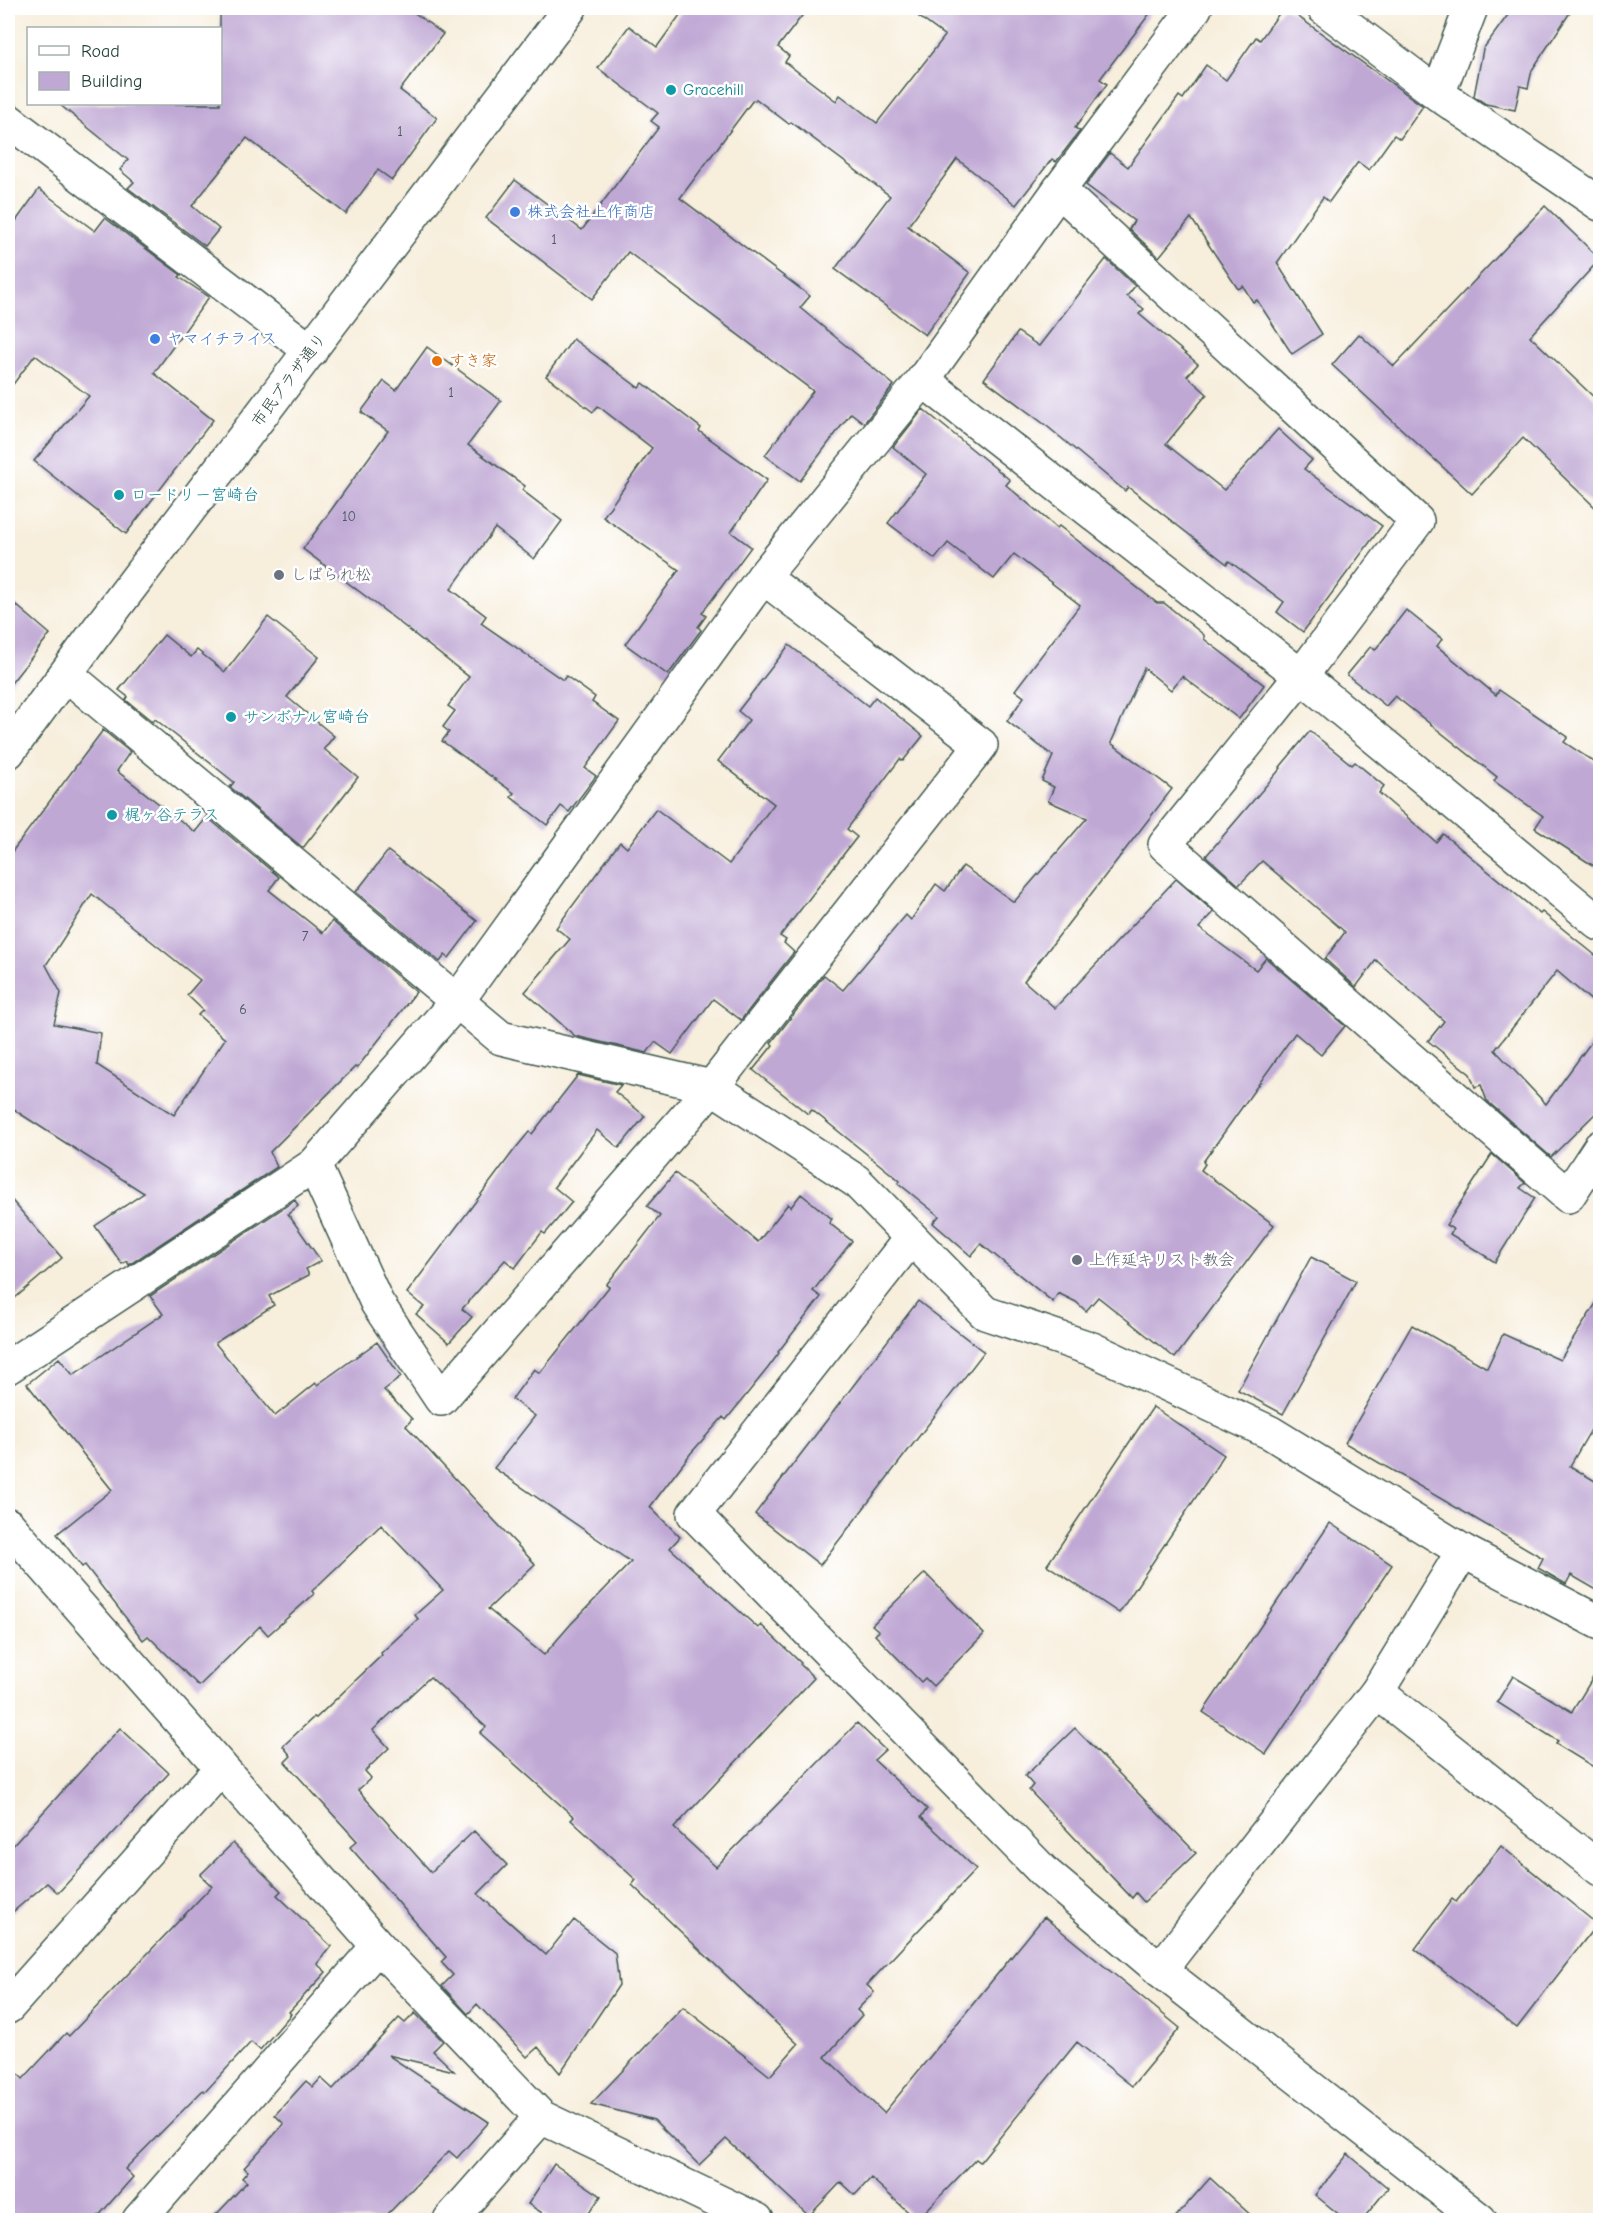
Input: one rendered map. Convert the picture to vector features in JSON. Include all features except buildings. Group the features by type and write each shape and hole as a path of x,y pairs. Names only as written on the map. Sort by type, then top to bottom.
{"street":[{"name":"市民プラザ通り","path":"8,753 570,8"},
{"path":"8,1367 314,1165 458,1000 763,577 923,380 1059,190 1195,8"},
{"path":"1324,8 1438,94 1600,204"},
{"path":"1438,94 1472,8"},
{"path":"8,120 311,351"},
{"path":"1059,190 1417,521 1301,676 1166,845 1569,1196 1598,1156"},
{"path":"923,380 1301,676 1600,924"},
{"path":"314,1165 376,1303 441,1399 712,1087 981,745 763,577"},
{"path":"66,674 501,1038 712,1087 856,1181 985,1313 1092,1348 1271,1433 1463,1551 1600,1623"},
{"path":"911,1238 694,1514 1045,1874 1160,1970 1480,2220"},
{"path":"8,1525 378,1946 541,2117 757,2220"},
{"path":"1160,1970 1377,1692 1463,1551"},
{"path":"1377,1692 1600,1869"},
{"path":"8,2007 221,1768"},
{"path":"139,2220 378,1946"},
{"path":"450,2220 541,2117"}],"place":[{"name":"Gracehill","path":"671,90"},
{"name":"株式会社上作商店","path":"515,212"},
{"name":"ヤマイチライス","path":"155,339"},
{"name":"すき家","path":"437,361"},
{"name":"ロードリー宮崎台","path":"119,495"},
{"name":"しばられ松","path":"279,575"},
{"name":"サンボナル宮崎台","path":"231,717"},
{"name":"梶ヶ谷テラス","path":"112,815"},
{"name":"上作延キリスト教会","path":"1077,1260"}]}
